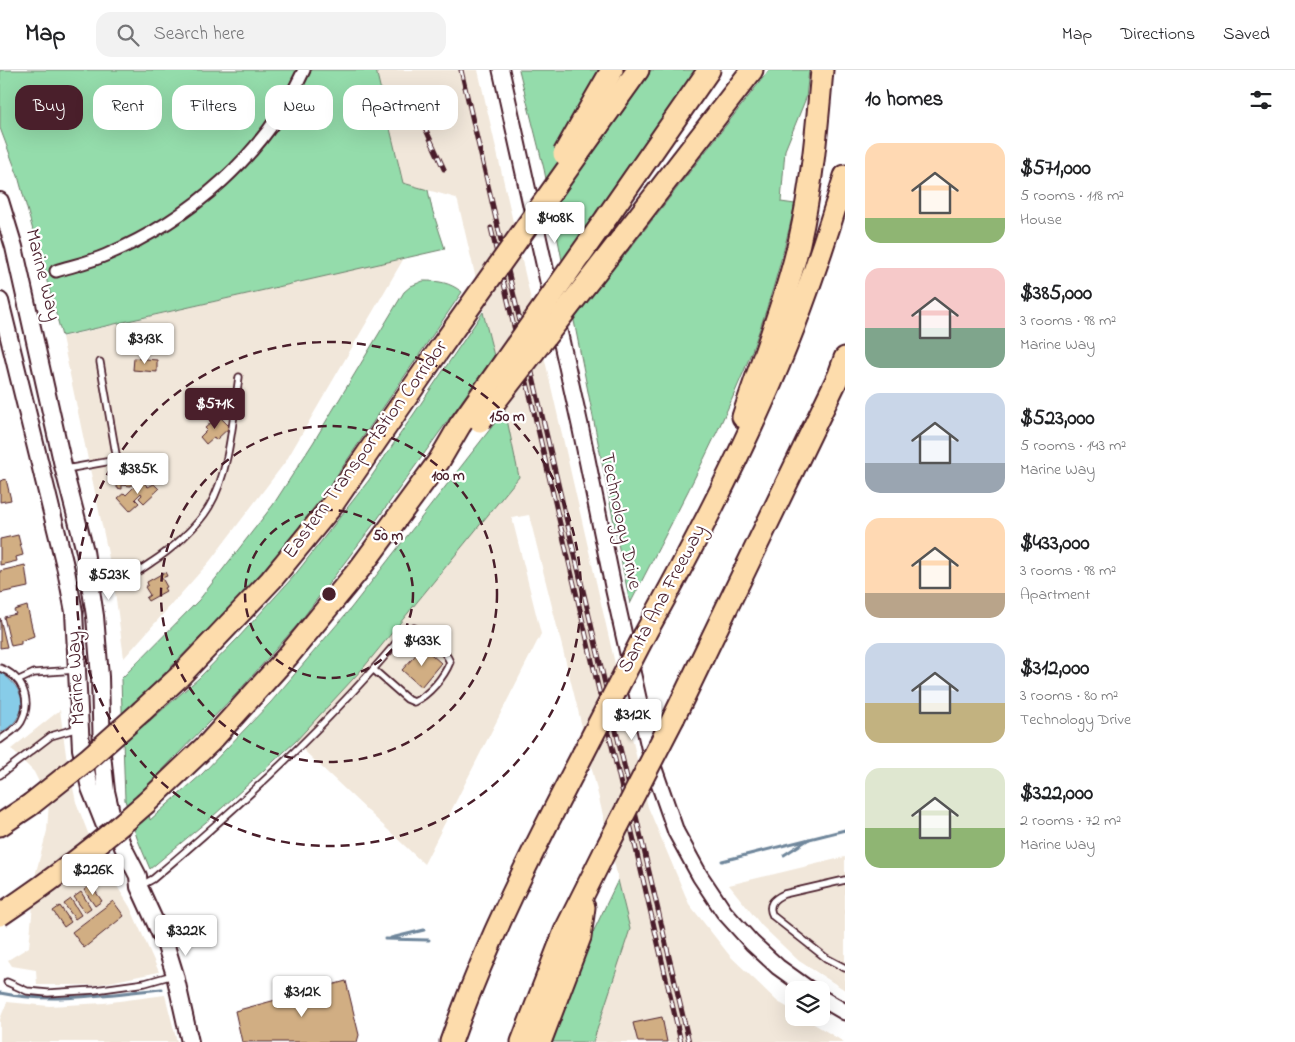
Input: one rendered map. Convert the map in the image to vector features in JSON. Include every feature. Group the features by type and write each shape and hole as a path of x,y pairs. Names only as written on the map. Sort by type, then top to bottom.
{"highway":[{"path":"592,121 612,70"},
{"name":"Eastern Transportation Corridor","path":"0,825 30,805 88,759 142,711 179,677 271,580 330,508 509,250 592,121 638,70"},
{"path":"464,431 607,217 710,70"},
{"path":"0,915 69,866 146,803 210,742 287,658 361,567 439,461 619,242 752,70"},
{"path":"710,511 783,300 799,243 812,176 822,70"},
{"name":"Santa Ana Freeway","path":"451,1042 483,960 515,886 644,634 690,552 763,401 793,330 823,248 845,176"},
{"path":"522,1042 565,931 674,717 843,366"},
{"path":"540,1042 580,937 587,887"}],"main road":[{"name":"Marine Way","path":"0,201 14,247 64,470 85,551 100,677 102,754 106,791 112,817 123,847 138,876 140,887 166,946 175,975 190,1042"},
{"path":"1,306 27,304"},
{"name":"Marine Way","path":"1,306 3,328 66,570 74,612 81,749 90,788 99,814 130,879 140,887"},
{"path":"3,328 31,321"}],"street":[{"path":"56,272 105,256 152,233 191,208 225,179 254,149 286,105 304,70"},
{"name":"Technology Drive","path":"501,70 654,769 676,832 700,876 724,912 752,943 778,967 797,981"},
{"path":"830,1003 845,1012"}],"lane":[{"path":"64,470 117,460 100,362"},
{"path":"91,589 110,586 136,573 163,555 193,526 209,507 228,456 239,377"},
{"path":"140,887 152,880 224,819 299,747 374,670 406,631 414,628 420,632 446,654 450,662 447,669 424,698 414,702 374,670"},
{"path":"0,668 11,673 24,688 25,710 16,728 0,740"},
{"path":"19,680 34,673 77,670"},
{"path":"0,775 51,736 80,727"},
{"path":"845,880 774,898 770,911 773,916 826,958 845,968"},
{"path":"8,982 27,991 48,993 103,989 145,983 175,975"}],"shaded area":[{"path":"376,70 478,70 648,807 689,904 730,956 778,1002 785,1006 785,1026 817,1026 844,1042 593,1042 630,929 529,515 512,518 541,634 424,864 295,742 364,667 519,477 494,356 458,202 456,198 403,183 390,130 458,130 458,85 380,85"},
{"path":"404,258 286,461 210,561 124,658 113,577 62,337"},
{"path":"60,710 66,755 76,802 88,833 105,867 130,907 159,972 95,985 37,985 36,970 12,966 8,960 29,947 36,872 47,831 49,802 34,772 11,749"},
{"path":"845,857 845,990 799,961 762,926 729,885"},
{"path":"165,995 177,1042 0,1042 0,1019 7,1002 49,1006 104,1003"}],"green space":[{"path":"0,70 376,70 380,85 343,85 343,130 390,130 403,183 428,190 445,249 62,336 18,176 0,128"},
{"path":"519,70 601,70 591,154 651,70 697,70 601,208 625,255 769,70 809,70 806,98 785,150 781,202 795,204 779,268 752,351 718,430 630,604 544,169"},
{"path":"423,281 444,283 462,292 322,497 285,545 239,598 139,699 145,725 199,678 294,576 369,480 483,312 494,356 376,521 299,623 237,693 145,788 150,820 202,774 271,702 351,608 505,410 519,477 364,667 295,742 212,817 150,869 137,838 125,800 121,679 199,600 273,505 313,443 404,292 411,286"},
{"path":"618,880 630,929 593,1042 549,1042 576,968"}],"water":[{"path":"0,672 16,687 22,706 14,722 0,733"}],"building":[{"path":"134,358 157,360 157,372 133,370"},
{"path":"219,416 230,427 216,440 214,437 206,444 200,437 207,430 205,428"},
{"path":"131,463 136,463 135,484 132,483 131,486 122,485 122,489 117,488 118,468 121,468 121,465 131,466"},
{"path":"6,479 11,500 0,502 0,481"},
{"path":"141,480 148,487 154,484 159,489 144,503 139,498 142,495 141,493 135,499 139,503 130,511 118,498 124,493 126,495"},
{"path":"18,535 23,555 16,557 17,561 0,565 0,539"},
{"path":"25,565 28,587 0,593 0,571"},
{"path":"165,572 167,576 162,578 167,587 164,588 166,591 148,601 146,598 150,595 145,587 148,585 147,582"},
{"path":"27,606 34,636 21,641 21,644 11,646 4,617 16,614 14,610"},
{"path":"0,618 7,647 0,648"},
{"path":"423,647 441,663 421,687 402,670"},
{"path":"91,885 102,901 95,906 84,890"},
{"path":"81,892 91,908 85,912 74,897"},
{"path":"71,899 81,915 75,919 64,904"},
{"path":"113,901 124,916 84,948 72,932"},
{"path":"60,906 71,922 64,927 53,911"},
{"path":"346,981 359,1035 357,1042 242,1042 235,1011"},
{"path":"662,1017 667,1042 638,1042 633,1023"}],"waterway":[{"path":"722,861 845,830"},
{"path":"784,855 809,839"},
{"path":"391,938 424,930"},
{"path":"385,939 429,940"},
{"path":"0,993 40,998 61,998 162,989"}],"railway":[{"path":"461,70 689,1042"},
{"path":"426,130 444,169"},
{"path":"491,228 681,1042"}]}
